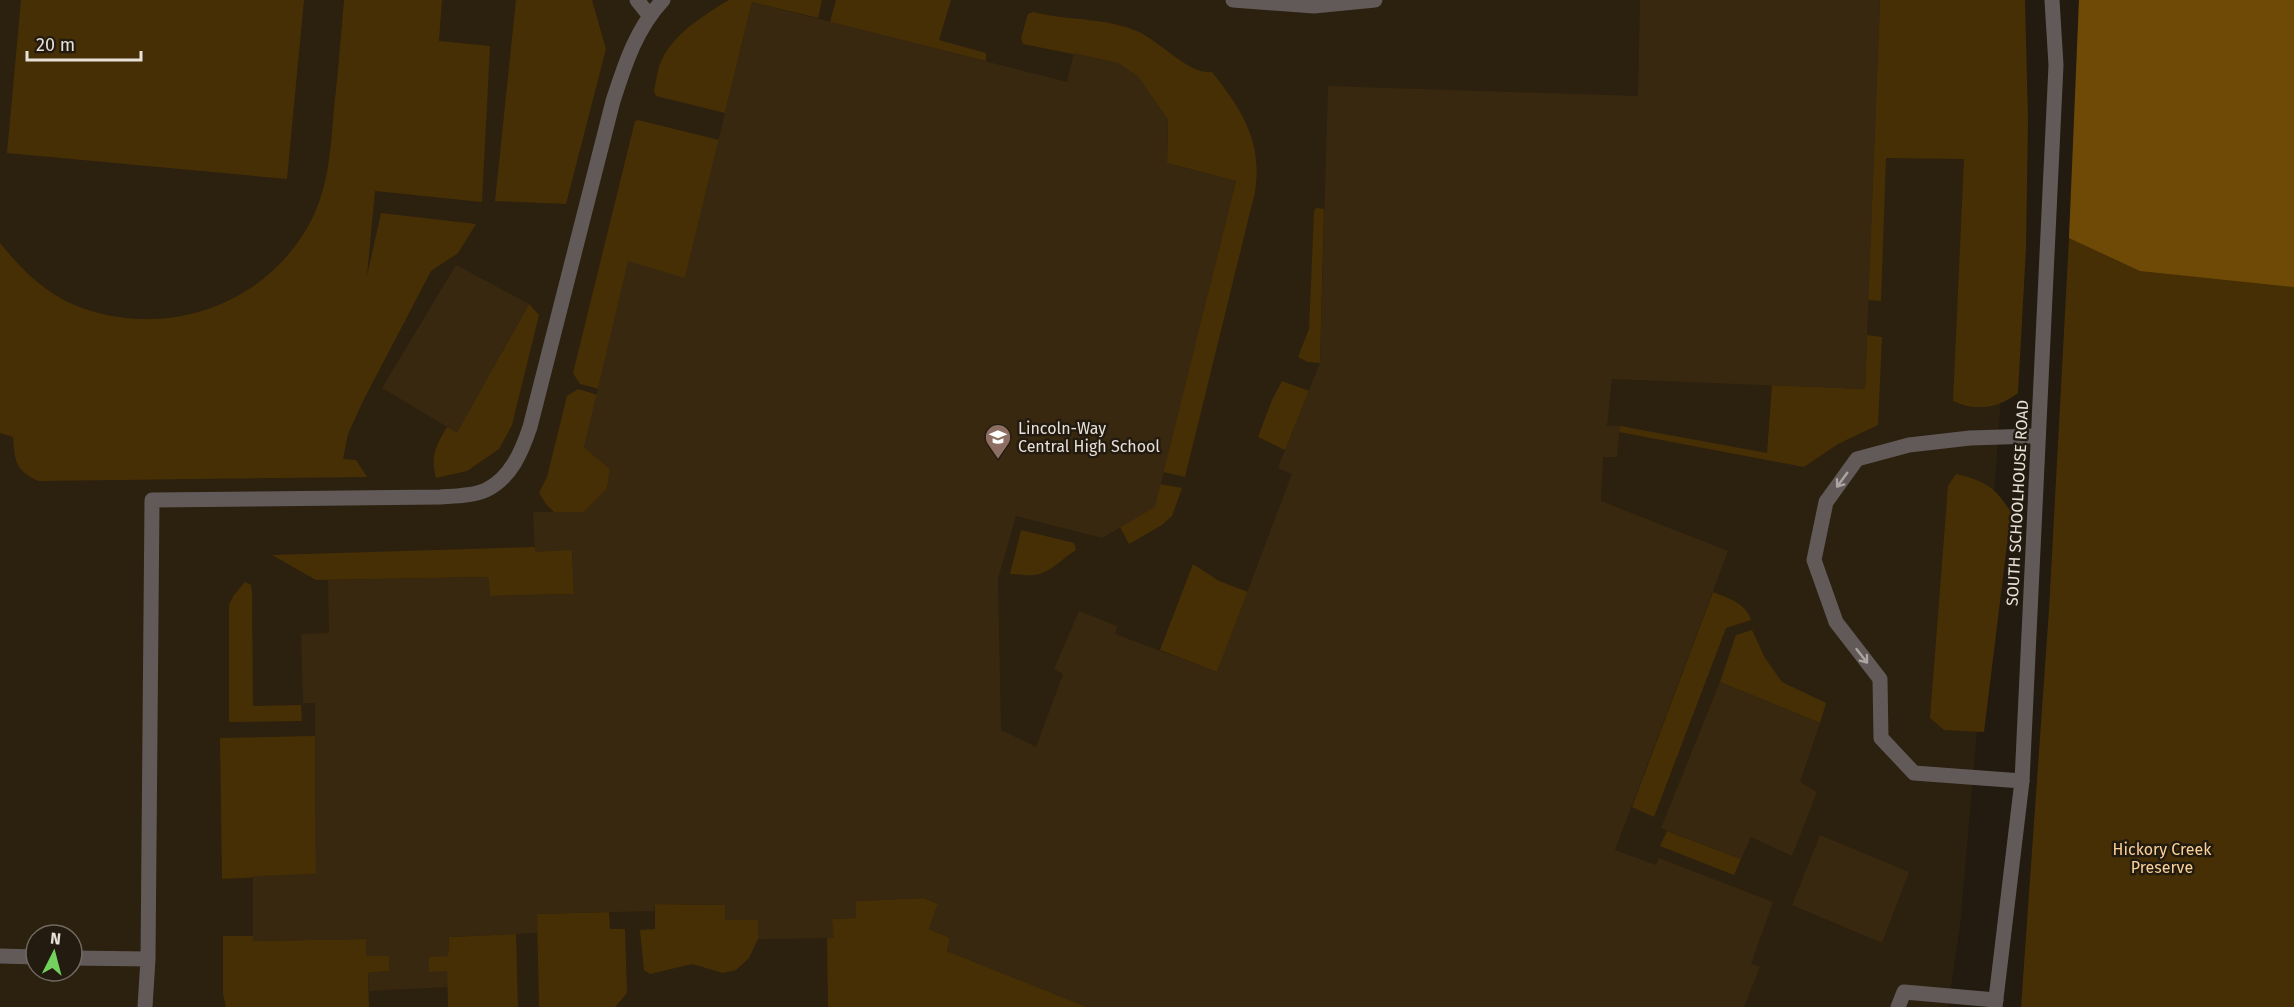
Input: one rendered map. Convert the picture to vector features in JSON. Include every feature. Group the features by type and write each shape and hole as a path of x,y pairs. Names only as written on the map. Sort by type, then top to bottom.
{"street":[{"path":"637,0 649,15"},
{"path":"145,1007 148,959 152,500 440,497 485,491 503,478 516,462 530,427 613,101 628,54 649,15 663,0"},
{"path":"1233,0 1314,6 1375,0"},
{"name":"SOUTH SCHOOLHOUSE ROAD","path":"1995,1003 2022,781 2056,65 2052,0"},
{"path":"2022,781 1914,773 1881,738 1880,679 1836,622 1814,560 1826,502 1857,459 1908,445 1970,438 2038,436"},
{"path":"0,956 24,957"},
{"path":"84,958 148,959"},
{"path":"1898,1007 1904,992 1995,1003"}],"shaded area":[{"name":"Lincoln-Way Central High School","path":"0,0 2002,0 2016,189 1977,732 1960,927 1948,1007 0,1007"},
{"path":"2079,0 2294,0 2294,287 2140,271 2069,238"}],"green space":[{"path":"21,0 304,0 287,179 7,153"},
{"path":"344,0 442,0 439,41 490,46 482,202 375,191 367,276 381,213 476,224 458,253 431,271 348,434 343,459 356,460 367,477 38,481 30,477 17,464 13,437 0,433 0,243 33,278 61,299 106,315 141,319 176,317 209,309 240,295 268,275 292,249 318,206 326,179 330,150"},
{"path":"516,0 592,0 606,49 566,204 495,201"},
{"path":"729,0 822,0 818,18 752,2 725,113 656,96 654,91 659,67 672,44 689,27"},
{"path":"836,0 951,0 939,40 986,53 986,61 830,22"},
{"path":"1880,0 2025,0 2028,119 2026,248 2018,393 1995,405 1979,407 1953,401 1964,159 1886,158 1881,301 1868,300"},
{"name":"Hickory Creek Preserve","path":"2079,0 2294,0 2294,1007 2021,1007 2049,610 2074,146"},
{"path":"1033,12 1128,28 1141,33 1194,69 1212,72 1241,113 1253,142 1257,174 1255,192 1185,477 1163,472 1236,181 1167,163 1168,120 1138,77 1118,63 1023,44 1021,38 1028,14"},
{"path":"635,121 719,140 685,278 599,389 580,384 573,373"},
{"path":"1316,208 1324,209 1320,363 1308,362 1298,357 1309,329"},
{"path":"529,304 539,315 512,425 499,449 467,471 436,478 434,457 440,440 447,427 457,432"},
{"path":"1867,335 1882,337 1878,425 1838,444 1804,467 1619,432 1620,426 1767,453 1772,385 1865,389"},
{"path":"1282,381 1309,391 1285,450 1258,437"},
{"path":"578,389 598,395 584,447 610,469 607,489 584,512 554,512 539,493 547,477 567,396"},
{"path":"1956,474 1982,482 1994,490 2011,512 1984,732 1944,730 1930,718 1948,486"},
{"path":"1160,484 1182,488 1172,516 1162,525 1129,544 1120,527"},
{"path":"1021,530 1074,543 1076,550 1053,567 1036,575 1010,574"},
{"path":"535,547 572,550 574,594 490,596 488,577 316,580 272,555"},
{"path":"1193,564 1219,581 1248,592 1217,672 1160,650"},
{"path":"245,582 251,585 252,593 253,706 301,705 302,721 229,722 229,605"},
{"path":"1713,592 1741,605 1751,620 1726,628 1654,817 1632,807"},
{"path":"1752,630 1765,658 1782,682 1826,703 1820,723 1720,682 1736,635"},
{"path":"315,736 316,874 222,879 220,738"},
{"path":"1667,831 1741,859 1734,875 1660,846"},
{"path":"924,898 938,904 929,929 950,938 947,951 1087,1007 828,1007 827,938 832,919 856,918 856,901"},
{"path":"655,904 725,905 725,920 758,920 758,939 749,958 736,970 723,973 692,964 650,974 644,970 640,930 655,929"},
{"path":"609,912 610,929 625,929 627,993 615,1007 539,1007 537,914"},
{"path":"516,934 518,1007 448,1007 447,972 429,972 429,957 448,955 449,937"},
{"path":"223,936 253,936 254,941 366,939 366,956 389,956 390,971 368,973 369,1007 226,1007 223,994"}],"building":[{"name":"Lincoln-Way Central High School","path":"1640,0 1880,0 1865,389 1612,379 1607,426 1620,426 1617,457 1603,457 1601,501 1728,551 1615,850 1656,865 1659,858 1773,902 1751,964 1760,967 1744,1007 1087,1007 947,951 950,938 929,929 938,904 924,898 856,901 856,918 832,919 834,938 758,939 758,920 725,920 725,905 655,904 654,911 537,914 537,933 449,937 448,956 429,957 429,972 447,971 447,987 369,991 368,973 390,971 389,956 366,956 366,939 253,941 253,876 316,874 315,703 303,703 301,634 329,633 328,580 488,577 490,596 574,594 572,550 535,552 533,512 584,512 607,489 610,469 584,447 628,261 685,278 752,2 1067,82 1074,53 1118,63 1138,76 1168,120 1167,163 1236,181 1155,507 1102,538 1016,516 998,579 1001,730 1036,747 1063,674 1054,669 1079,611 1117,626 1115,634 1217,672 1292,474 1278,468 1320,363 1328,86 1638,96"},
{"path":"456,265 529,304 457,433 382,388"},
{"path":"1720,682 1820,723 1800,782 1817,792 1792,856 1751,837 1741,859 1661,828"},
{"path":"1820,835 1909,872 1882,943 1792,905"}],"place":[{"name":"Lincoln-Way Central High School","path":"998,460"}]}
